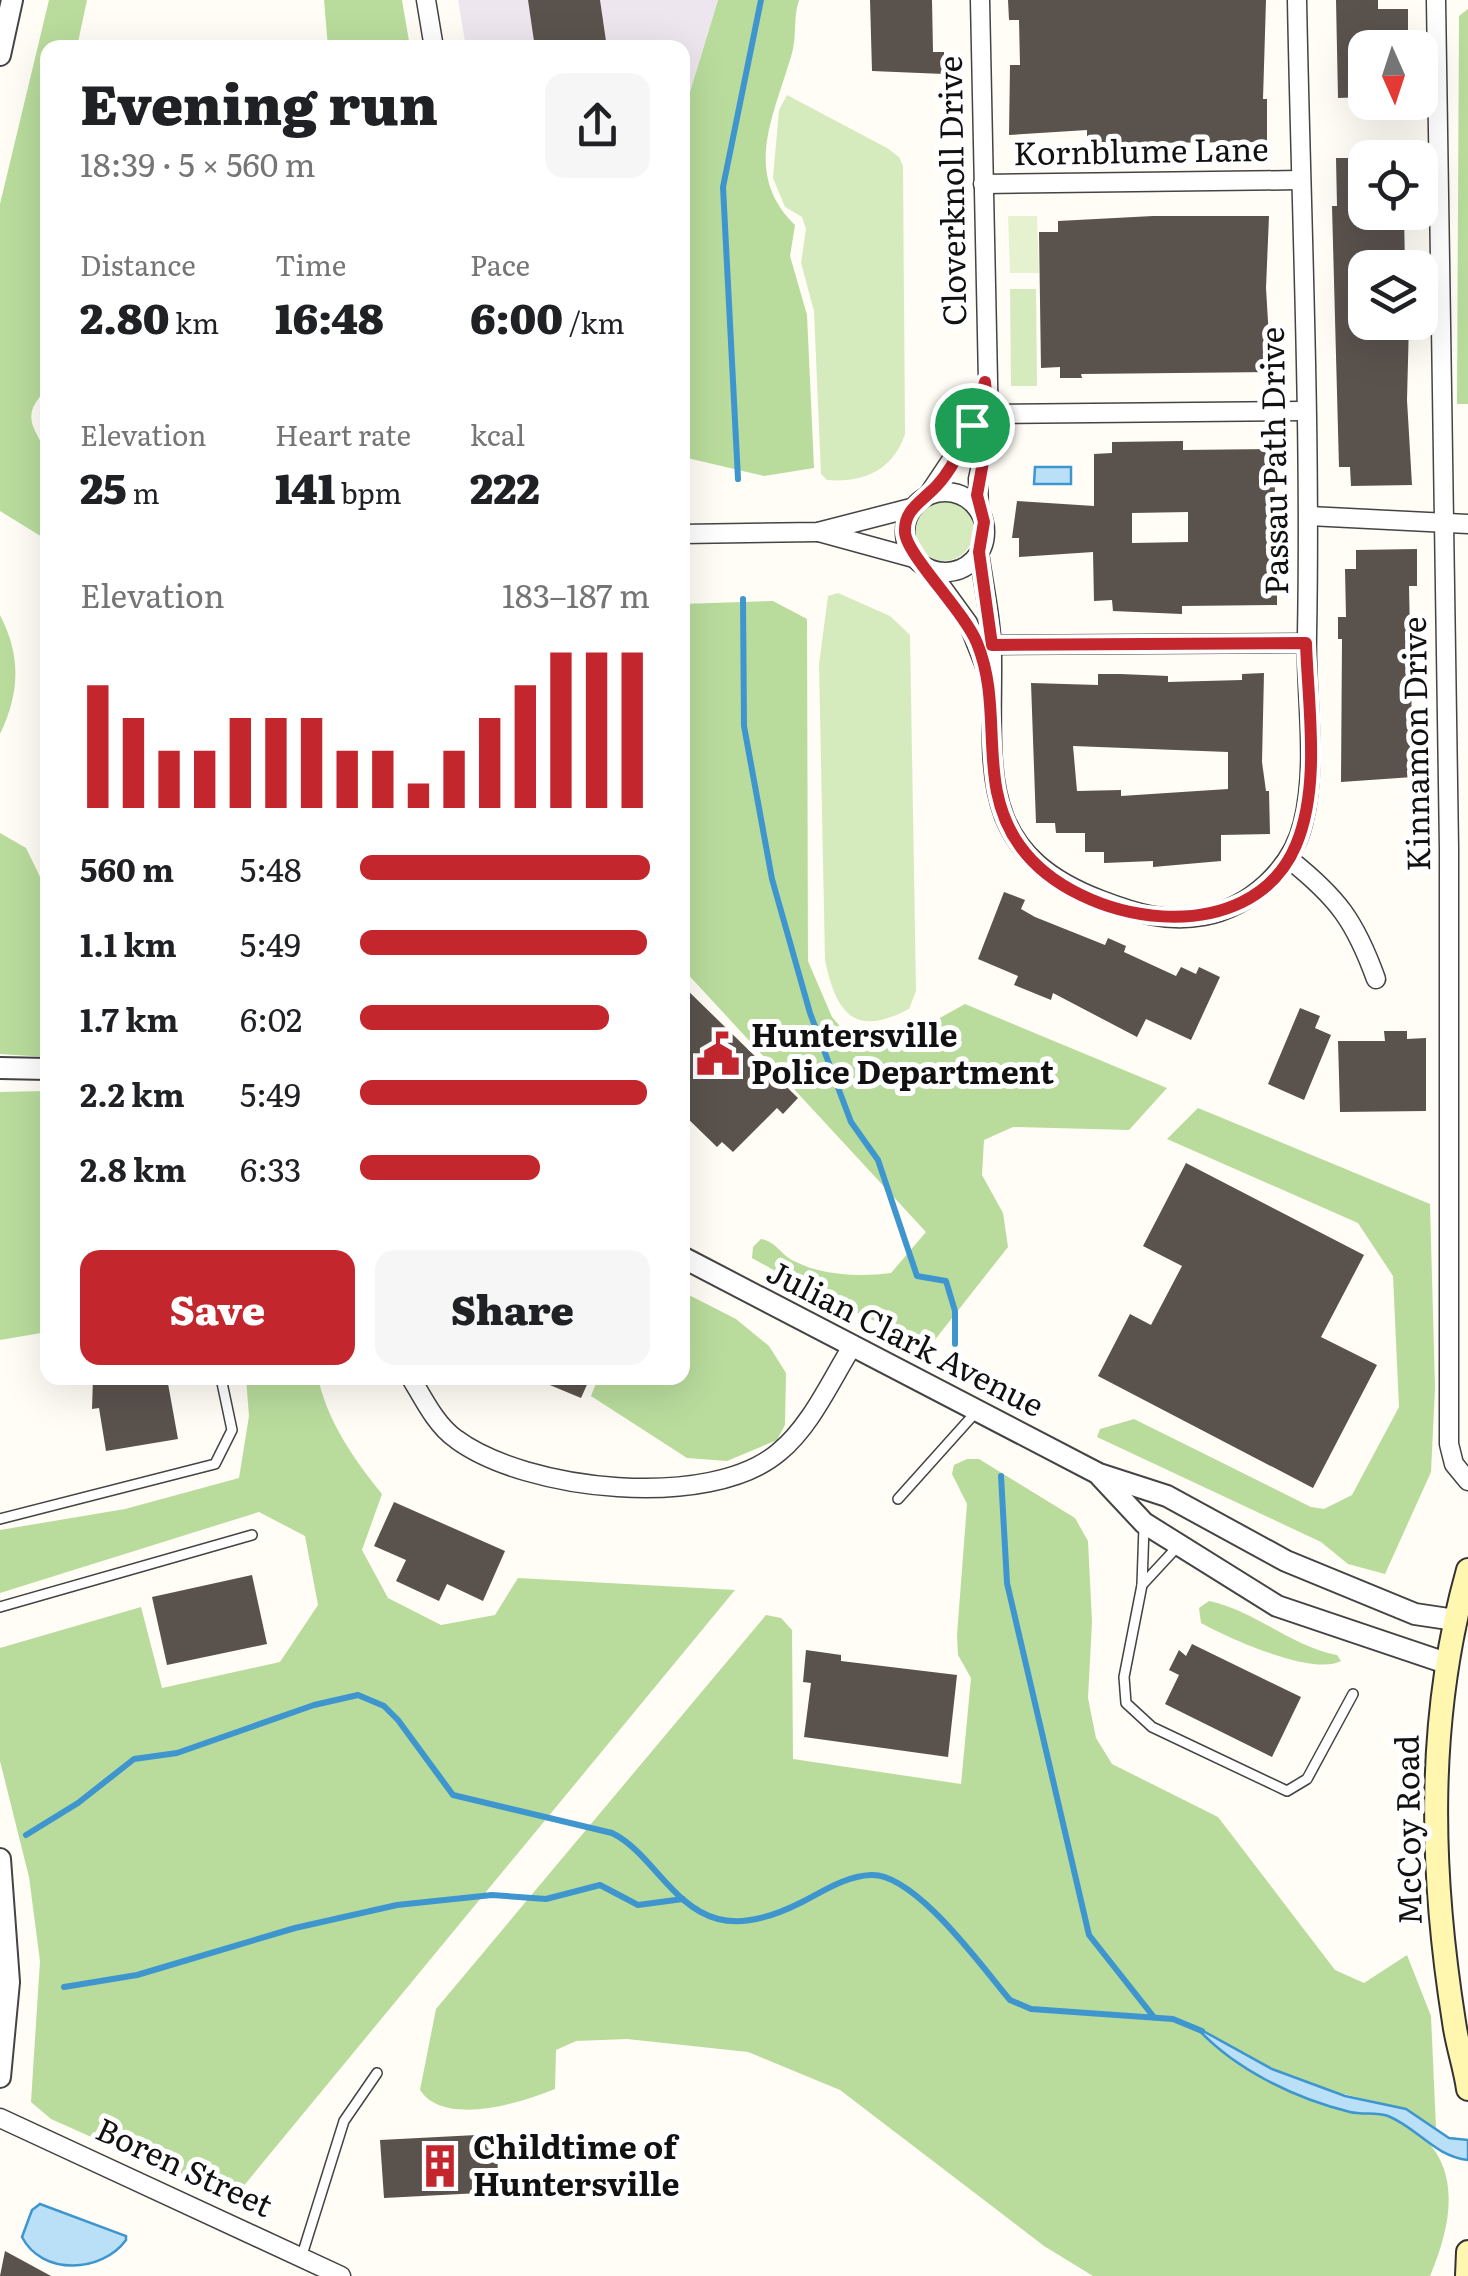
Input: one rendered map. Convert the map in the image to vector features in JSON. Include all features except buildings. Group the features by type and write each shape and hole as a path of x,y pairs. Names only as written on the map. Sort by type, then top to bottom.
{"main road":[{"name":"McCoy Road","path":"1468,1570 1446,1663 1435,1760 1436,1840 1452,2009 1468,2090"},
{"path":"1467,2276 1468,2252"}],"street":[{"path":"0,56 12,0"},
{"path":"426,0 433,40"},
{"name":"Cloverknoll Drive","path":"979,510 978,479 988,414 980,0"},
{"name":"Passau Path Drive","path":"1289,859 1306,807 1309,516 1298,0"},
{"name":"Kinnamon Drive","path":"1436,0 1452,1116 1449,1444 1454,1464 1468,1481"},
{"name":"Kornblume Lane","path":"983,184 1300,180"},
{"name":"Cloverknoll Drive","path":"928,495 972,425 985,382"},
{"path":"988,414 1306,412"},
{"path":"690,534 818,532 912,508 928,495 959,494 979,510 985,536 979,552 964,568 951,572 818,532"},
{"path":"912,508 904,534 921,563 968,623 990,684"},
{"path":"1309,516 1468,524"},
{"path":"979,552 992,645 991,774 997,804 1022,850 1065,886 1132,911 1181,919 1236,906 1289,859 1329,891 1351,917 1376,980"},
{"path":"992,645 1306,643"},
{"path":"0,1068 40,1069"},
{"name":"Julian Clark Avenue","path":"690,1261 1099,1474 1167,1496 1286,1561 1414,1614 1455,1620"},
{"path":"416,1385 455,1438 489,1457 533,1474 656,1486 705,1483 748,1472 779,1452 801,1428 853,1345"},
{"name":"Julian Clark Avenue","path":"1099,1474 1144,1523 1277,1606 1446,1663"},
{"path":"0,1859 9,1967 0,2077"},
{"name":"Boren Street","path":"0,2118 341,2276"}],"lane":[{"path":"0,1519 215,1464 232,1430 222,1385"},
{"path":"898,1499 978,1410"},
{"path":"1144,1523 1142,1584 1124,1677 1126,1703 1152,1727 1287,1791 1307,1778 1353,1694"},
{"path":"0,1607 252,1535"},
{"path":"1142,1584 1179,1545"},
{"path":"302,2255 344,2121 377,2073"}],"shaded area":[{"path":"458,0 718,0 690,92 690,40 465,40"}],"green space":[{"path":"49,0 87,0 78,40 40,40 40,397 31,416 40,440 40,536 0,511 0,204"},
{"path":"324,0 402,0 409,40 327,40"},
{"path":"718,0 799,0 793,47 771,120 766,163 769,184 795,225 790,256 807,315 814,468 764,476 690,459 690,92"},
{"path":"1468,9 1468,404 1457,404 1459,16"},
{"path":"787,95 887,148 903,166 905,434 885,465 853,479 827,480 821,474 814,311 801,263 806,229 802,217 785,207 773,178 779,110"},
{"path":"1008,216 1037,216 1039,273 1010,273"},
{"path":"1010,289 1036,289 1037,386 1011,386"},
{"path":"943,499 965,508 974,530 965,552 943,561 921,552 912,530 921,508"},
{"path":"838,593 890,616 910,635 916,991 909,1009 874,1021 850,1015 842,1006 825,960 819,664 828,596"},
{"path":"773,601 807,619 808,961 832,1017 858,1047 880,1051 965,1004 1167,1088 1129,1130 1013,1127 984,1140 982,1175 1003,1213 1008,1247 930,1346 820,1296 752,1258 753,1247 761,1239 771,1242 794,1261 817,1270 855,1275 891,1273 926,1232 690,977 690,604"},
{"path":"0,615 12,645 15,674 7,719 0,734"},
{"path":"0,833 26,848 40,877 40,1057 0,1054"},
{"path":"40,1091 40,1333 0,1340 0,1092"},
{"path":"1198,1108 1430,1204 1435,1388 1431,1472 1385,1574 1348,1564 1321,1542 1097,1437 1100,1429 1134,1419 1311,1507 1324,1509 1352,1495 1399,1407 1393,1276 1358,1223 1167,1139"},
{"path":"690,1296 736,1319 769,1346 786,1373 785,1425 777,1440 727,1461 687,1458 591,1396 595,1385 690,1385"},
{"path":"247,1385 320,1385 343,1439 382,1494 362,1550 388,1598 441,1625 495,1615 518,1578 735,1590 232,2200 51,2119 31,2102 40,1961 29,1877 0,1761 0,1648 141,1607 162,1688 280,1662 318,1605 305,1536 259,1512 0,1593 0,1530 125,1509 239,1478 249,1416"},
{"path":"979,1459 1075,1518 1088,1541 1092,1622 1088,1698 1096,1738 1112,1764 1218,1817 1335,1970 1364,1983 1407,1955 1431,2016 1436,2128 1406,2109 1319,2088 1254,2060 1243,2067 1322,2103 1387,2116 1430,2144 1442,2163 1449,2205 1446,2228 1430,2276 1093,2276 1044,2246 840,2090 748,2052 627,2039 576,2041 556,2050 555,2089 523,2100 464,2110 431,2101 420,2090 436,2009 766,1615 781,1618 792,1630 793,1759 961,1784 971,1678 958,1655 957,1635 967,1504 952,1474 954,1465"},
{"path":"1209,1601 1337,1655 1341,1661 1311,1664 1231,1638 1201,1623 1199,1608"}],"water":[{"path":"1035,467 1071,467 1071,484 1034,484"},
{"path":"1196,2027 1272,2069 1345,2096 1406,2109 1449,2138 1468,2140 1468,2160 1445,2153 1388,2116 1350,2112 1266,2080 1228,2056"},
{"path":"40,2204 126,2236 126,2240 115,2251 88,2264 72,2266 43,2259 22,2237 32,2210"}],"waterway":[{"path":"738,479 723,187 761,0"},
{"path":"743,599 744,726 772,879 810,1013 851,1122 878,1160 917,1276 946,1281 955,1311 955,1344"},
{"path":"1001,1476 1007,1583 1089,1935 1153,2016"},
{"path":"26,1835 78,1803 134,1759 177,1753 314,1705 358,1695 384,1706 398,1720 453,1795 612,1833 702,1913 728,1921 760,1918 852,1878 888,1878 927,1905 1010,2000 1031,2009 1173,2019 1202,2031"},
{"path":"64,1987 137,1975 295,1928 397,1905 492,1895 546,1899 600,1885 638,1905 683,1899"}],"place":[{"name":"Huntersville Police Department","path":"718,1054"},
{"name":"Childtime of Huntersville","path":"440,2166"}],"route":[{"path":"985,382 989,429 977,495 984,522 985,536 979,552 992,645 1306,643 1309,736 1302,827 1289,859 1261,888 1226,911 1181,919 1156,917 1065,886 1022,850 1007,826 997,804 991,774 990,684 986,664 968,623 928,568 914,558 904,534 912,508 928,495 944,473 972,425 985,382"}]}
